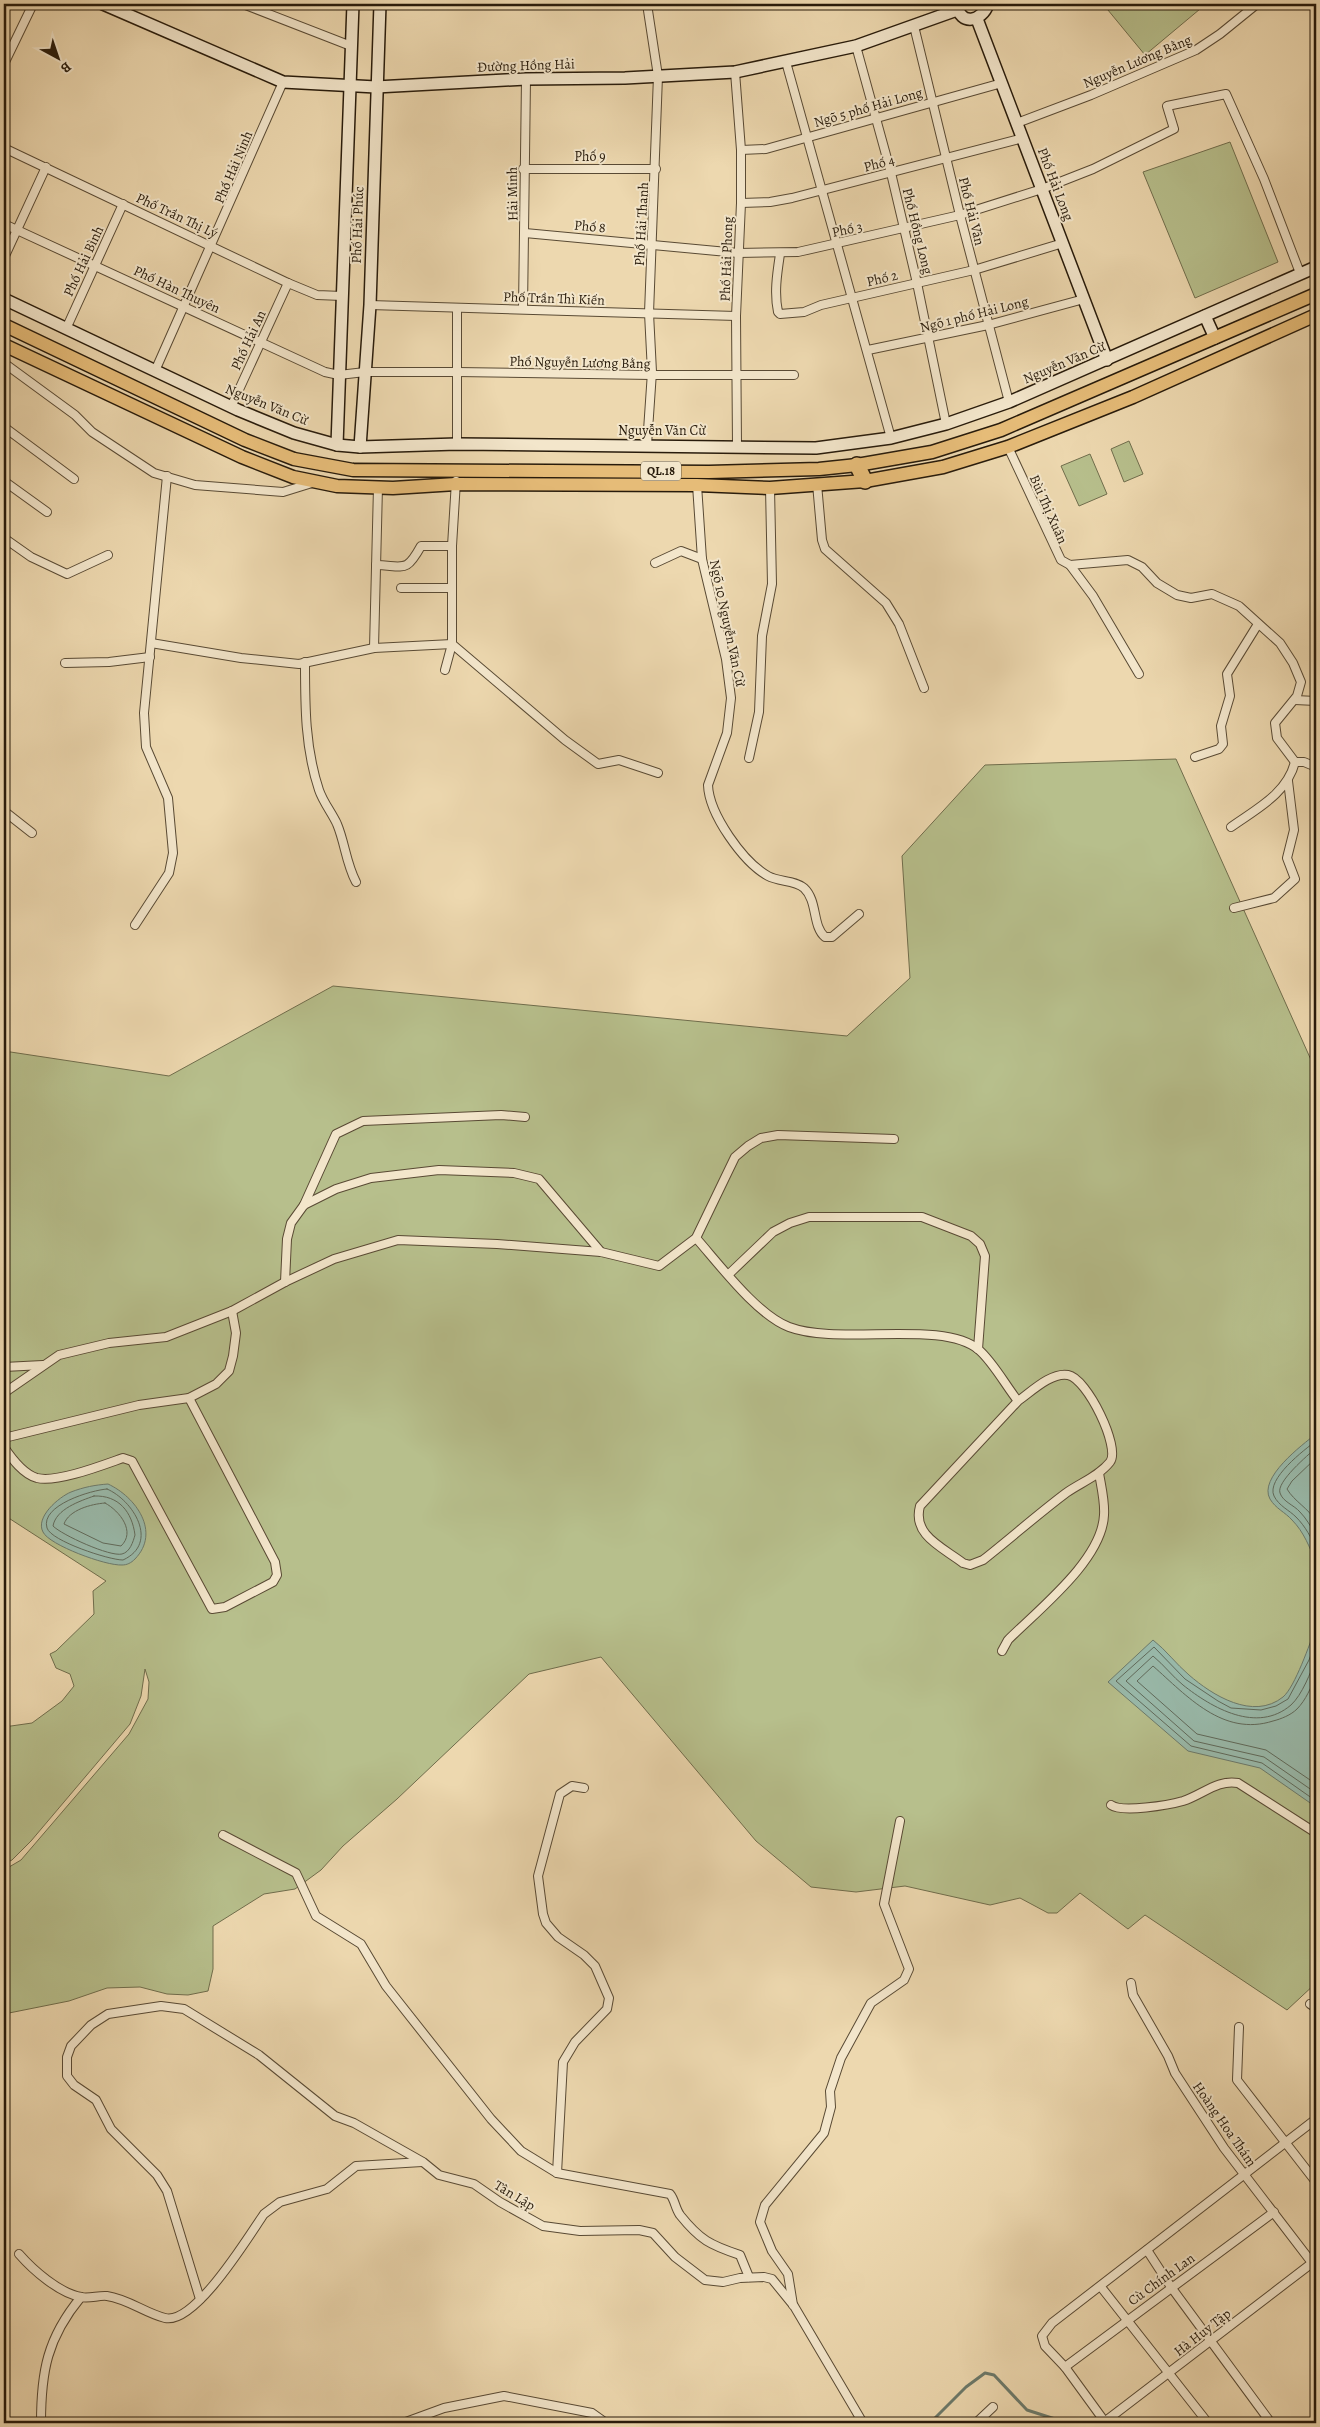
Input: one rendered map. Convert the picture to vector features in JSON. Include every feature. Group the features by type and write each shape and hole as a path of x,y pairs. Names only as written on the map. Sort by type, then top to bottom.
{"highway":[{"path":"857,465 865,481"}],"main road":[{"name":"QL.18","path":"4,325 245,440 294,459 353,470 456,469 709,472 819,469 857,465 932,452 1002,430 1316,294"},
{"name":"QL.18","path":"4,344 242,457 293,478 337,486 378,488 456,484 697,485 770,488 865,481 943,467 1008,447 1134,397 1316,316"}],"street":[{"path":"4,64 33,4"},
{"name":"Đường Hồng Hải","path":"103,4 283,82 376,87 526,79 735,72 856,46 914,26 957,7"},
{"path":"243,4 351,46"},
{"name":"Phố Hải Phúc","path":"337,445 353,4"},
{"name":"Phố Hải Phúc","path":"360,447 370,305 380,4"},
{"name":"Phố Hải Thanh","path":"647,445 651,376 649,313 656,169 658,76 648,4"},
{"path":"957,7 962,16 969,19 977,19 985,13 988,4"},
{"name":"Nguyễn Lương Bằng","path":"1017,123 1092,95 1196,50 1220,34 1257,4"},
{"name":"Phố Hải Long","path":"977,19 1108,360"},
{"name":"Phố Hải Vân","path":"914,26 960,216 1009,402"},
{"name":"Phố Hồng Long","path":"856,46 891,172 917,283 946,424"},
{"path":"786,62 868,350 891,438"},
{"name":"Phố Hải Phong","path":"735,72 741,150 741,203 736,316 737,446"},
{"name":"Hải Minh","path":"523,309 526,79"},
{"name":"Phố Hải Ninh","path":"155,371 283,82"},
{"name":"Ngõ 5 phố Hải Long","path":"741,150 766,149 1002,83"},
{"name":"Phố 3","path":"652,244 738,254 780,254 837,244 960,216 1042,189 1093,169 1174,129 1167,106 1226,94 1264,179 1300,273"},
{"name":"Phố 4","path":"741,203 770,202 823,190 1023,138"},
{"name":"Phố Trần Thị Lý","path":"4,148 288,283 317,295 342,296"},
{"path":"4,258 46,167"},
{"name":"Phố 9","path":"524,169 656,169"},
{"name":"Phố Hải Bình","path":"66,329 123,204"},
{"name":"Phố Hàn Thuyên","path":"4,224 325,372 339,374 365,372"},
{"name":"Phố 8","path":"524,233 652,244"},
{"name":"Phố 2","path":"780,254 776,279 778,312 780,314 804,312 821,305 974,270 1063,243"},
{"name":"Nguyễn Văn Cừ","path":"4,299 231,407 294,434 337,445 360,447 457,444 647,445 816,448 891,438 946,424 1009,402 1316,267"},
{"name":"Phố Hải An","path":"231,407 288,283"},
{"name":"Ngõ 1 phố Hải Long","path":"868,350 988,325 1084,299"},
{"name":"Phố Trần Thì Kiến","path":"370,305 736,316"},
{"path":"457,308 457,444"},
{"path":"1206,316 1215,338"},
{"path":"4,363 75,415 92,432 154,473 195,485 283,492 315,482"},
{"name":"Phố Nguyễn Lương Bằng","path":"365,372 651,376 794,375"},
{"path":"4,427 74,479"},
{"name":"Bùi Thị Xuân","path":"1008,447 1056,553 1061,560 1070,565 1093,596 1139,674"},
{"path":"445,670 452,644 452,546 456,469"},
{"path":"135,925 170,873 173,853 168,798 149,756 144,739 167,476"},
{"path":"4,480 47,512"},
{"path":"817,484 822,540 825,549 891,610 908,646 924,688"},
{"name":"Ngõ 10 Nguyễn Văn Cừ","path":"697,485 702,559 726,659 731,698 728,733 708,785 708,792 717,817 725,831 762,871 780,880 795,883 804,888 811,899 820,932 825,938 832,937 859,914"},
{"path":"374,648 378,488"},
{"path":"749,758 760,712 762,636 772,584 770,488"},
{"path":"4,538 32,557 67,574 108,555"},
{"path":"376,565 406,566 414,560 421,546 452,546"},
{"path":"655,563 681,551 702,559"},
{"path":"1070,565 1128,560 1142,567 1157,583 1178,595 1191,598 1212,594 1239,606 1280,643 1293,663 1301,682 1295,700 1275,723 1277,738 1295,762"},
{"path":"401,588 452,588"},
{"path":"1195,757 1219,749 1223,744 1221,726 1230,696 1227,674 1258,624"},
{"path":"151,643 242,658 299,664 374,648 452,644 565,740 598,764 619,760 658,773"},
{"path":"64,663 109,662 150,657"},
{"path":"305,662 304,704 308,753 320,792 338,825 345,856 356,882"},
{"path":"1295,700 1316,701"},
{"path":"1295,762 1304,762 1316,766"},
{"path":"1231,827 1272,798 1288,781 1295,762"},
{"path":"1234,908 1274,898 1295,879 1287,858 1294,830 1288,781"},
{"path":"4,811 32,833"},
{"path":"285,1282 287,1239 291,1223 304,1205 336,1134 363,1120 501,1115 525,1117"},
{"path":"4,1393 59,1355 109,1343 166,1337 232,1311 285,1282 334,1259 398,1240 496,1244 601,1252 659,1266 696,1238 735,1157 748,1146 762,1138 778,1135 894,1139"},
{"path":"304,1205 336,1190 371,1178 439,1170 514,1172 539,1178 601,1252"},
{"path":"728,1274 773,1232 809,1217 922,1217 970,1236 980,1244 985,1256 978,1350"},
{"path":"696,1238 768,1315 787,1326 808,1332 830,1335 947,1336 978,1350 1018,1401"},
{"path":"4,1438 139,1405 189,1398 216,1384 229,1370 236,1333 232,1311"},
{"path":"4,1367 45,1365"},
{"path":"1068,1375 1081,1382 1089,1392 1114,1448 1110,1462 1099,1472 1067,1492 977,1563 963,1563 925,1534 918,1521 920,1506 1018,1401 1057,1376 1068,1375"},
{"path":"4,1447 24,1472 38,1478 66,1476 123,1458 132,1461 212,1610 225,1607 274,1582 277,1574 275,1562 189,1398"},
{"path":"1002,1651 1008,1640 1079,1570 1096,1545 1104,1514 1099,1472"},
{"path":"1111,1804 1120,1809 1171,1804 1197,1796 1229,1781 1238,1783 1316,1833"},
{"path":"557,2174 563,2062 575,2042 607,2009 609,1998 596,1966 558,1937 546,1923 538,1876 560,1794 572,1786 584,1788"},
{"path":"794,2306 788,2274 772,2251 760,2222 766,2205 824,2133 831,2107 830,2091 841,2058 871,2003 904,1980 909,1969 884,1904 900,1821"},
{"path":"224,1835 296,1873 316,1916 361,1944 386,1986 490,2119 521,2151 557,2174 670,2194 680,2215 703,2240 714,2247 740,2255 749,2277"},
{"name":"Hoàng Hoa Thám","path":"1131,1984 1133,1995 1168,2056 1175,2073 1224,2148 1315,2263"},
{"name":"Tân Lập","path":"200,2299 167,2191 157,2175 112,2129 96,2100 74,2085 67,2076 66,2057 71,2046 91,2025 108,2014 162,2006 184,2010 260,2055 335,2116 354,2123 423,2162 439,2175 474,2184 500,2202 543,2226 580,2231 639,2230 654,2233 676,2257 704,2280 723,2282 749,2277 772,2279 794,2306 861,2423"},
{"path":"1239,2027 1236,2080 1316,2182"},
{"path":"1104,2423 1064,2367 1044,2346 1042,2336 1052,2323 1245,2176 1316,2119"},
{"path":"19,2254 34,2270 52,2283 81,2297 109,2296 165,2318 173,2318 184,2314 226,2270 264,2214 271,2207 280,2202 326,2189 356,2166 423,2162"},
{"name":"Cù Chính Lan","path":"1064,2367 1274,2212"},
{"path":"1147,2250 1171,2287 1212,2340 1271,2423"},
{"name":"Hà Huy Tập","path":"1104,2423 1315,2263"},
{"path":"1101,2287 1208,2423"},
{"path":"41,2423 41,2396 47,2355 59,2328 81,2297"},
{"path":"403,2423 444,2408 504,2396 592,2412 606,2423"},
{"path":"976,2423 993,2407"}],"green space":[{"path":"1103,4 1206,4 1145,55"},
{"path":"1230,142 1278,262 1195,298 1143,172"},
{"path":"1129,441 1143,474 1124,482 1111,449"},
{"path":"1090,454 1107,494 1079,506 1061,466"},
{"path":"1176,759 1316,1071 1316,1983 1287,2010 1145,1915 1128,1929 1080,1893 1057,1913 1048,1913 1020,1898 990,1905 905,1886 856,1892 811,1887 756,1841 601,1657 529,1674 397,1799 343,1846 321,1870 295,1889 264,1894 213,1926 213,1969 208,1991 188,1995 167,1994 140,1987 107,1988 69,2001 4,2014 4,1870 21,1860 129,1734 148,1699 149,1682 145,1669 141,1696 130,1724 31,1841 12,1860 4,1864 4,1727 32,1723 62,1701 74,1686 70,1674 56,1668 50,1654 56,1651 94,1614 93,1591 106,1581 4,1515 4,1051 169,1076 333,986 847,1036 910,978 902,856 985,765"}],"water":[{"path":"1316,1434 1316,1563 1300,1530 1272,1502 1268,1491 1270,1482 1283,1463"},
{"path":"108,1484 128,1497 136,1506 142,1516 145,1527 146,1538 142,1549 135,1559 126,1565 104,1562 79,1554 47,1537 41,1526 45,1514 66,1495 85,1488"},
{"path":"1316,1627 1316,1807 1260,1768 1188,1751 1108,1682 1153,1640 1198,1683 1221,1697 1246,1706 1271,1704 1288,1692 1302,1664"}],"waterway":[{"path":"930,2423 966,2387 985,2373 994,2375 1027,2410 1055,2419"},
{"path":"901,2422 908,2423"}]}
